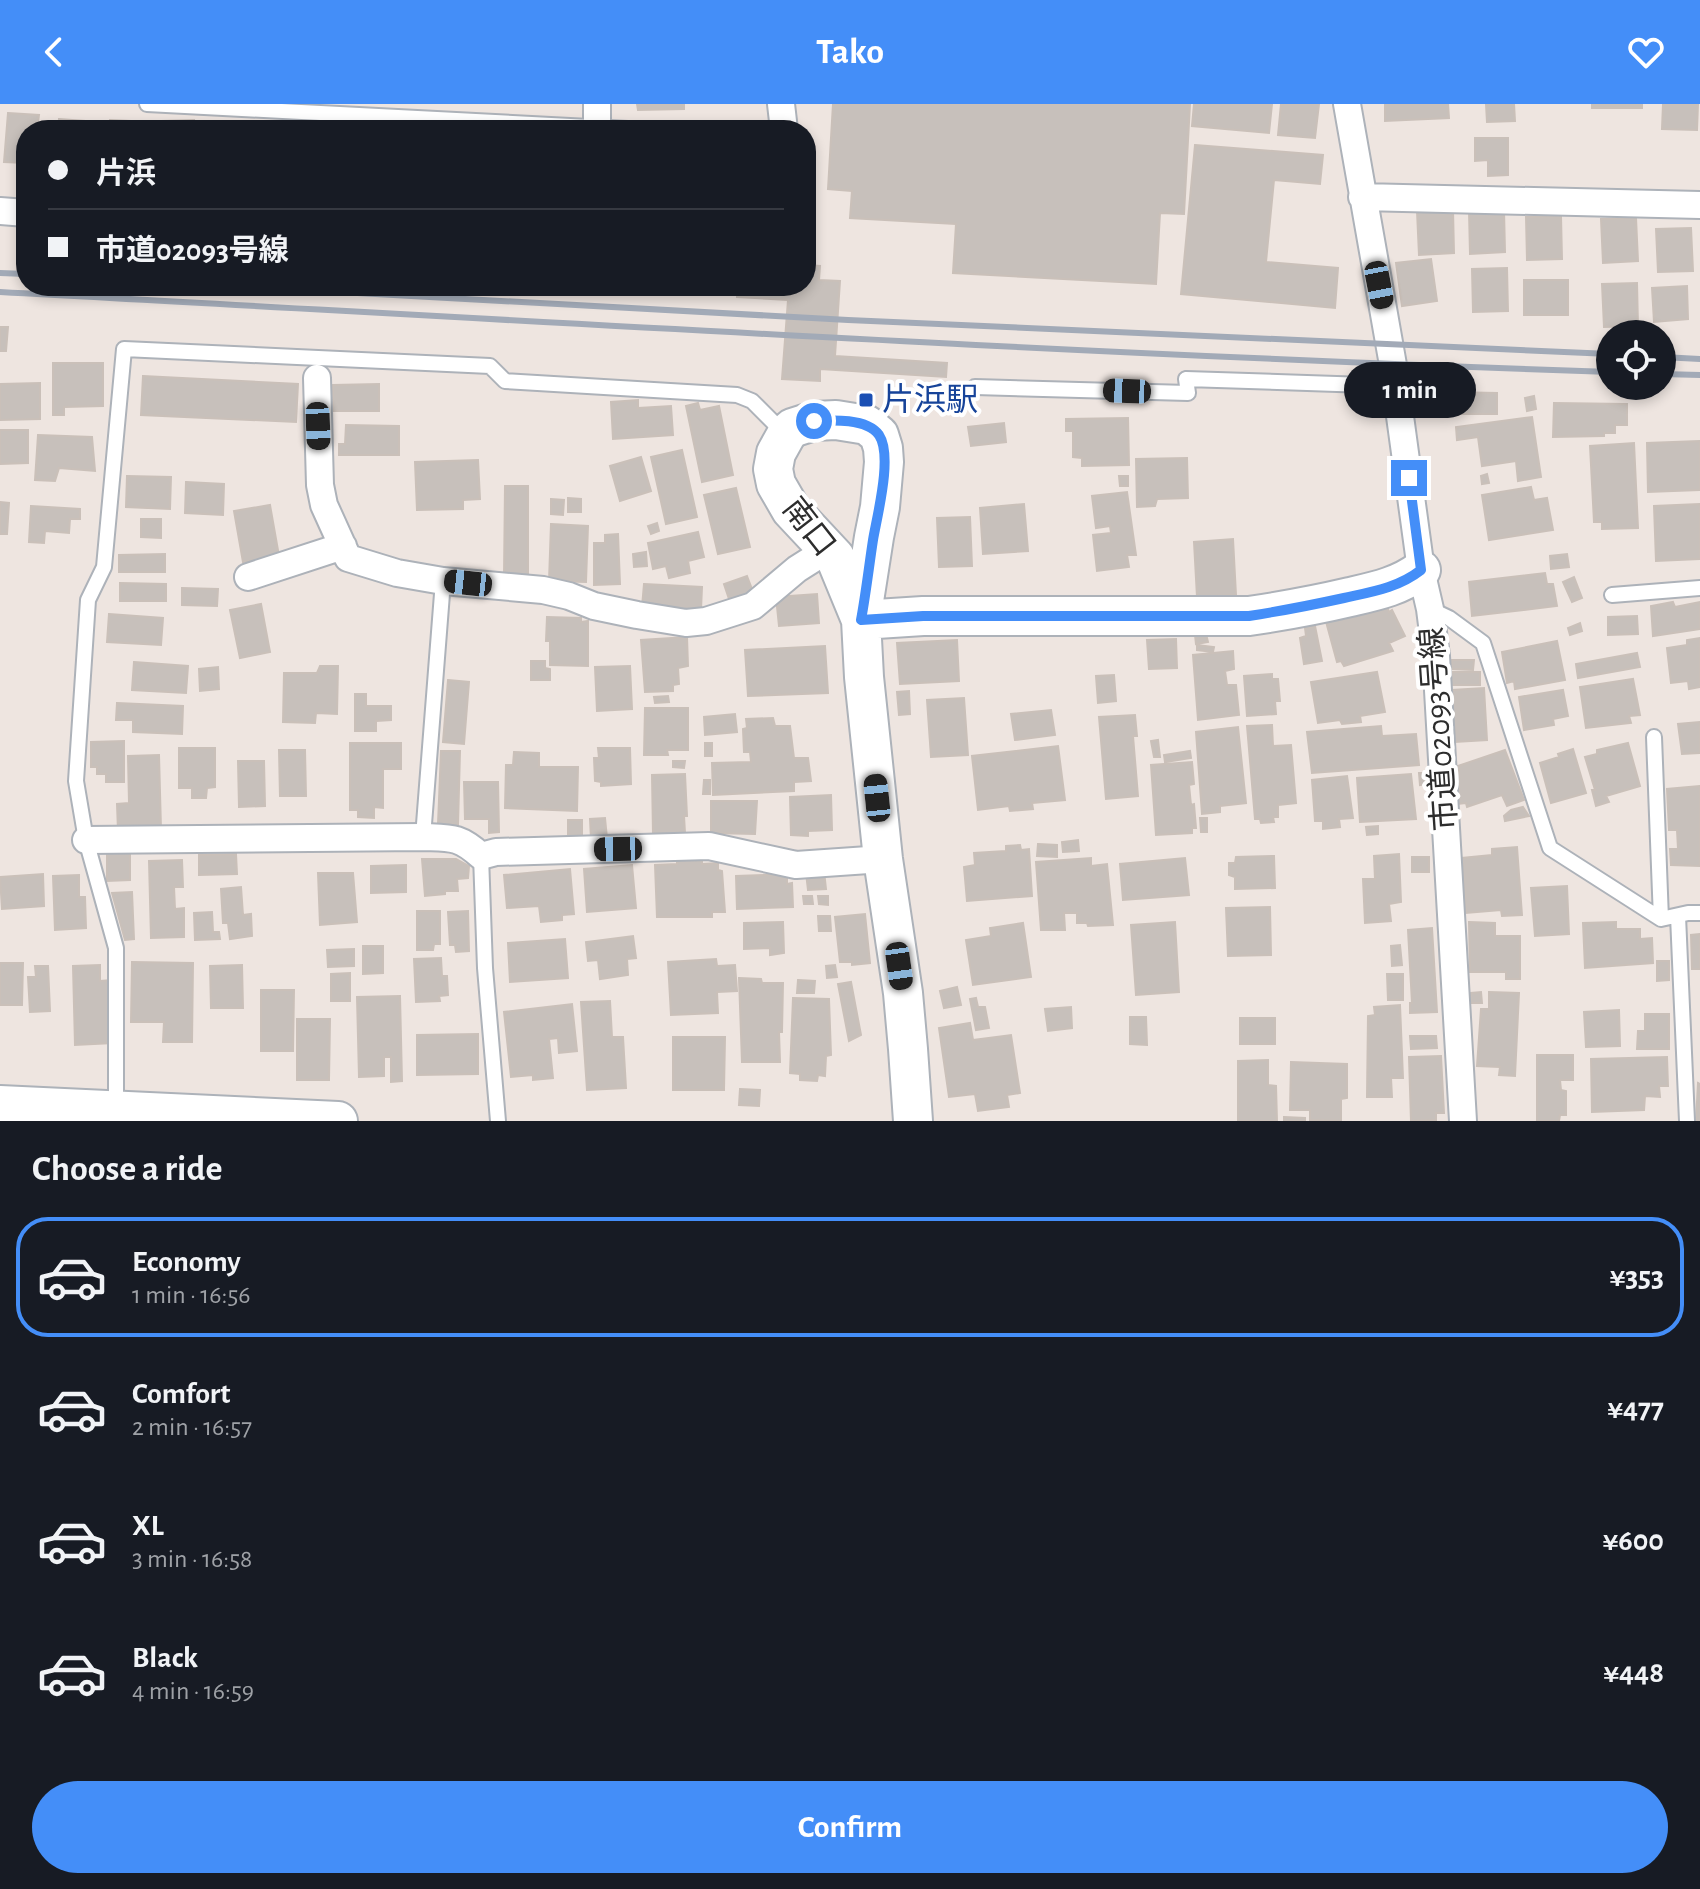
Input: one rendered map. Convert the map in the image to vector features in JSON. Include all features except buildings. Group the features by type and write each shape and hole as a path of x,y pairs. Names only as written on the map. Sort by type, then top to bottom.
{"street":[{"name":"市道02093号線","path":"1347,104 1396,386 1436,656 1463,1121"},
{"path":"1362,197 1700,205"},
{"path":"317,378 320,485 324,505 348,558 397,573 443,581 543,590 623,612 686,623 706,621 753,606 797,569 827,550"},
{"name":"南口","path":"836,420 867,425 879,435 883,448 880,507 861,620 835,557 791,510 776,484 773,469 776,453 786,435 792,428 814,421 836,420"},
{"path":"248,577 343,546"},
{"path":"913,1121 904,1007 883,859 864,677 861,620 923,616 1249,616 1303,608 1384,589 1408,580 1421,570"},
{"path":"86,840 423,837 455,838 481,856 496,852 709,846 796,865 883,859"},
{"path":"0,1105 116,1111 172,1118 338,1121"}],"lane":[{"path":"147,104 597,116"},
{"path":"116,1111 116,948 86,840 76,781 88,600 104,567 124,349 490,366 505,381 737,395 752,401 786,435"},
{"path":"975,387 1188,393 1186,379 1396,386"},
{"path":"423,837 443,581"},
{"path":"1612,595 1700,588"},
{"path":"1430,609 1449,618 1483,643 1550,848 1661,919 1700,913"},
{"path":"1654,737 1661,919"},
{"path":"481,856 485,968 498,1121"},
{"path":"1678,916 1687,1121"}],"railway":[{"path":"0,273 16,274"},
{"path":"0,292 16,293"},
{"path":"73,296 1006,346 1596,372"},
{"path":"412,296 848,320 1596,353"},
{"path":"1676,358 1700,359"},
{"path":"1676,374 1700,375"}],"place":[{"name":"片浜駅","path":"866,400"}],"route":[{"path":"814,421 836,420 867,425 879,435 883,448 880,507 861,620 923,616 1249,616 1303,608 1384,589 1408,580 1421,570 1409,478"}]}
